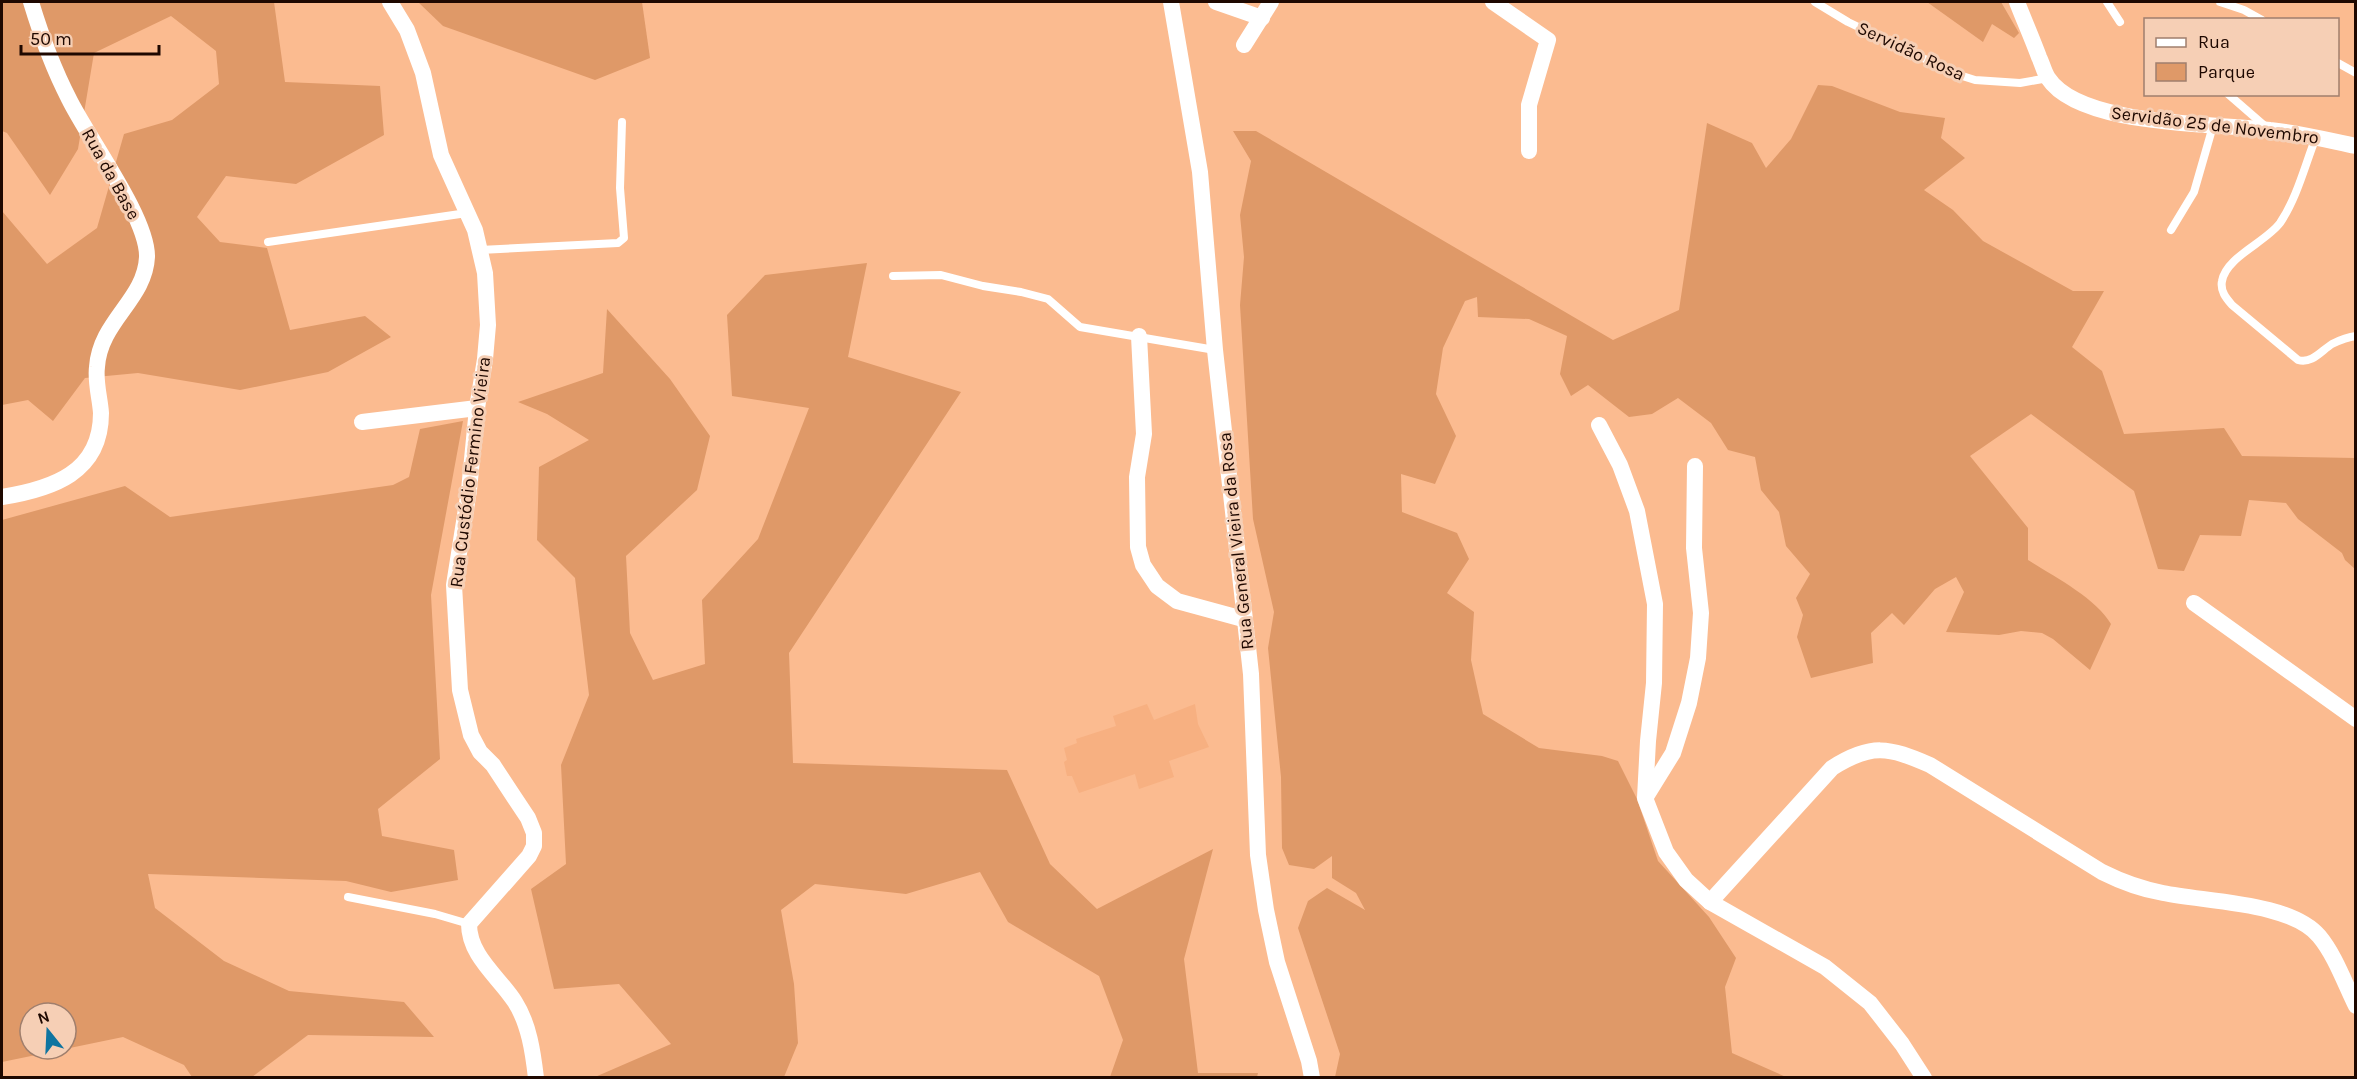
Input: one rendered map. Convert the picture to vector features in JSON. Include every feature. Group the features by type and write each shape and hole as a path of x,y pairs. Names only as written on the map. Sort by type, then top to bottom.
{"street":[{"name":"Rua da Base","path":"2,497 34,492 59,483 83,466 95,446 101,414 96,367 102,346 111,325 143,279 147,257 144,238 136,215 69,100 46,46 31,2"},
{"name":"Rua Custódio Fermino Vieira","path":"390,2 407,30 417,55 441,155 467,213 480,250 485,273 488,325 469,490 454,585 460,690 471,735 528,818 534,833 534,846 529,856 469,924"},
{"name":"Rua General Vieira da Rosa","path":"1173,2 1200,172 1215,350 1243,619 1251,674 1258,855 1277,962 1312,1077"},
{"path":"1216,2 1262,18"},
{"path":"1244,45 1271,2"},
{"path":"1493,2 1548,40 1529,105 1529,151"},
{"path":"2017,2 2048,78"},
{"name":"Servidão 25 de Novembro","path":"2048,78 2065,95 2100,110 2213,126 2269,129 2355,146"},
{"path":"1139,336 1144,434 1137,477 1138,547 1143,565 1157,586 1177,601 1243,619"},
{"path":"362,422 477,408"},
{"path":"1599,425 1620,465 1637,511 1655,604 1654,683 1645,798 1666,852 1686,880 1710,902 1825,967 1870,1003 1924,1077"},
{"path":"1645,798 1673,753 1689,703 1698,658 1701,613 1694,548 1695,466"},
{"path":"2194,603 2355,719"},
{"path":"1710,902 1832,768 1853,755 1879,750 1907,755 1930,765 2102,872 2124,883 2161,893 2284,913 2303,922 2320,937 2355,1006"},
{"path":"469,924 469,936 474,948 516,1003 526,1025 536,1077"}],"lane":[{"name":"Servidão Rosa","path":"1815,2 1848,22 1956,74 1975,80 2020,83 2048,78"},
{"path":"2107,2 2120,22"},
{"path":"2220,2 2244,10 2258,18"},
{"path":"2339,64 2355,73"},
{"path":"2230,96 2269,129"},
{"path":"480,250 618,243 624,238 620,188 622,123"},
{"path":"2171,230 2194,192 2213,126"},
{"path":"2316,137 2289,206 2280,222 2270,234 2227,269 2222,280 2223,294 2232,305 2298,360 2304,362 2311,360 2331,345 2355,336"},
{"path":"268,242 467,213"},
{"path":"893,276 941,275 983,286 1021,292 1048,299 1080,327 1215,350"},
{"path":"348,897 435,914 469,924"}],"shaded area":[{"path":"1147,704 1154,720 1195,704 1198,724 1209,747 1169,761 1174,777 1139,789 1135,774 1079,793 1072,776 1067,776 1064,748 1077,743 1076,739 1116,726 1113,716"}],"green space":[{"path":"2,2 274,2 285,82 380,86 384,135 296,184 226,176 197,217 220,242 267,248 290,330 365,316 391,337 328,372 240,390 138,373 85,378 53,421 28,400 2,405 2,211 47,264 97,228 124,134 172,120 219,84 216,51 171,16 94,53 78,149 50,195 7,133 2,131"},
{"path":"418,2 642,2 650,58 595,80 443,26"},
{"path":"1927,2 2001,2 2019,33 2014,38 1992,24 1983,42"},
{"path":"1818,85 1832,86 1900,112 1945,118 1941,138 1965,158 1924,190 1953,210 1983,241 2073,291 2104,291 2072,347 2102,371 2124,434 2224,428 2242,456 2355,458 2355,569 2345,560 2342,553 2298,519 2286,503 2249,500 2241,536 2200,535 2184,571 2158,569 2134,491 2031,414 1970,456 2028,528 2028,560 2085,597 2104,614 2111,624 2090,670 2053,639 2042,633 2021,631 1999,635 1946,632 1964,592 1956,577 1935,589 1904,625 1892,613 1871,633 1873,663 1811,678 1797,637 1803,615 1796,598 1810,574 1786,546 1779,512 1761,490 1755,457 1728,450 1711,423 1678,398 1652,414 1629,417 1588,385 1571,396 1560,374 1567,336 1529,319 1478,317 1477,297 1465,301 1443,348 1436,394 1456,436 1435,484 1401,474 1402,512 1457,533 1469,559 1447,593 1474,612 1471,660 1483,714 1539,748 1602,756 1618,761 1637,799 1658,861 1709,917 1736,958 1725,987 1732,1053 1786,1077 1335,1077 1340,1054 1298,928 1308,901 1327,888 1365,910 1356,893 1332,878 1332,856 1314,869 1289,865 1282,848 1281,777 1268,648 1274,612 1253,519 1240,305 1244,257 1240,215 1251,161 1233,131 1256,131 1613,340 1679,310 1707,123 1752,143 1766,168 1791,139"},
{"path":"867,263 848,357 961,392 789,653 793,763 1007,770 1050,864 1097,909 1213,849 1184,959 1198,1073 1258,1073 1257,1077 1110,1077 1123,1040 1099,976 1008,922 980,872 906,894 815,884 781,910 794,984 798,1043 784,1077 595,1077 671,1044 619,984 554,989 531,889 566,864 561,765 589,695 575,578 537,540 539,467 589,440 547,414 518,402 603,373 607,309 670,379 710,436 697,490 626,556 630,633 653,680 705,664 702,600 758,539 809,408 732,396 727,315 765,275"},
{"path":"463,421 431,595 440,759 378,809 382,836 454,850 458,880 391,892 346,881 148,874 155,908 224,961 289,991 404,1002 434,1037 308,1035 252,1077 192,1077 184,1065 123,1037 78,1046 78,1001 18,1001 18,1059 2,1062 2,520 125,486 170,517 393,485 409,477 420,429"}]}
